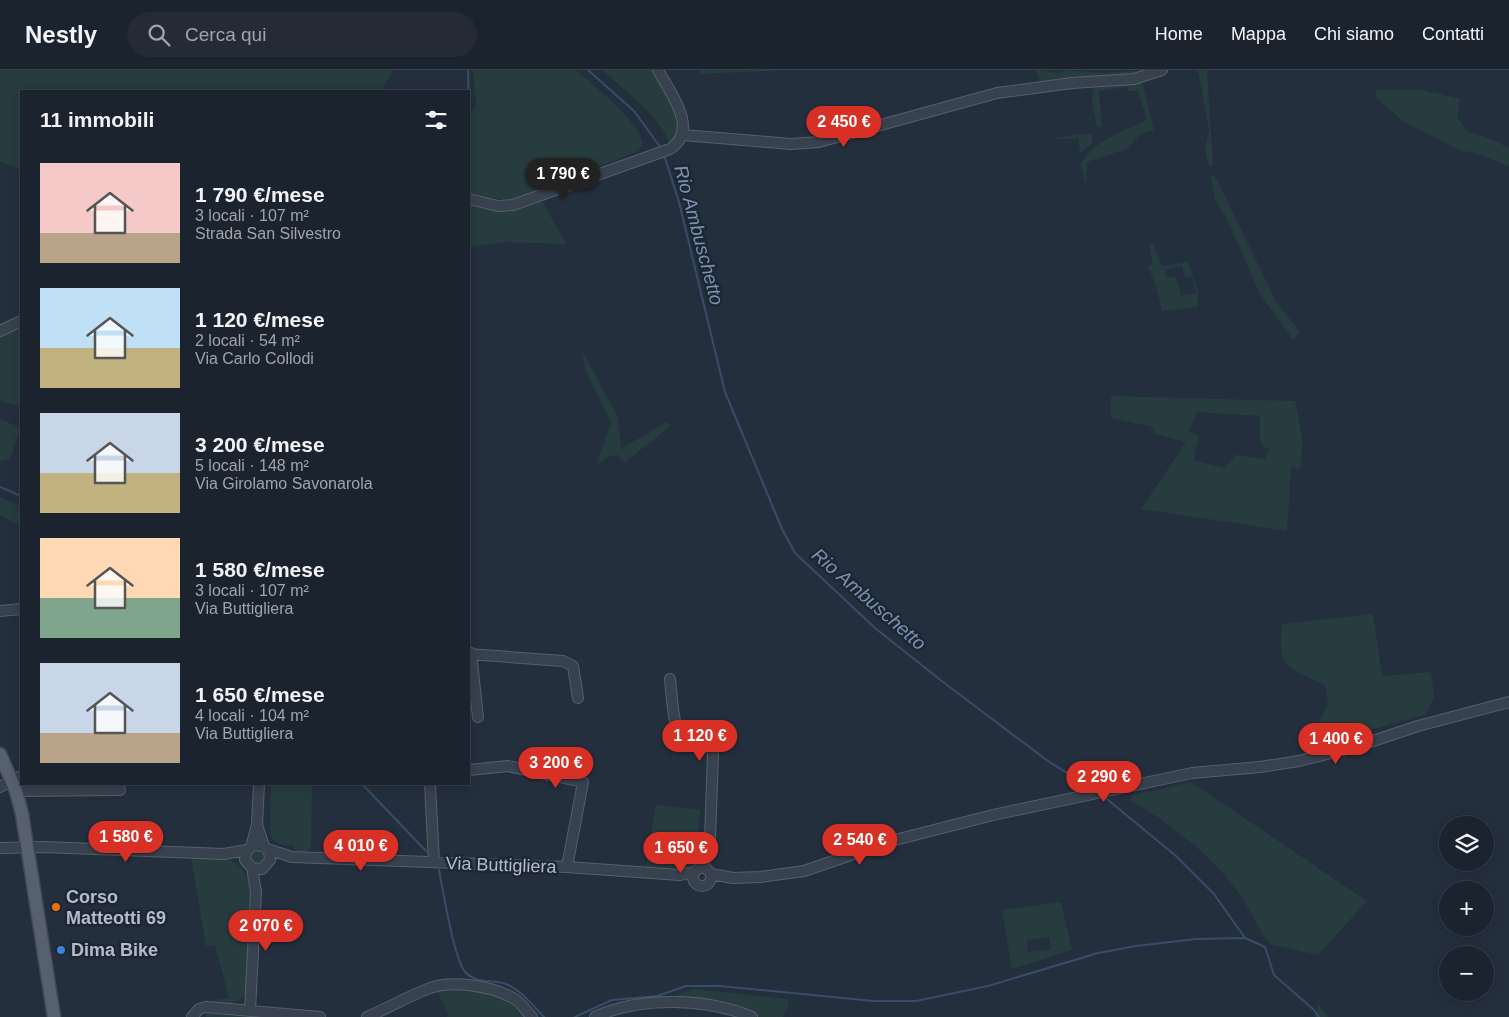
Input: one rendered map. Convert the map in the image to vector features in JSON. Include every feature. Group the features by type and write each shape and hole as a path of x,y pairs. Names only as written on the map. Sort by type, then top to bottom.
{"main road":[{"path":"0,754 12,784 28,847 54,1017"}],"street":[{"path":"470,199 498,206 513,205 670,149 683,135 682,117 658,70"},
{"path":"683,135 791,144 819,142 997,93 1072,83 1134,79 1162,70"},
{"path":"0,332 20,322"},
{"path":"0,611 20,609"},
{"path":"478,717 470,654 563,662 573,666 578,698"},
{"path":"670,679 677,729 681,740 684,743 711,748 713,754 710,839 703,875"},
{"name":"Via Buttigliera","path":"265,848 292,857 567,867 723,877 760,877 804,871 895,840 1052,801 1192,773 1260,767 1299,761 1355,747 1418,726 1509,702"},
{"path":"470,770 508,766 583,782 567,867"},
{"path":"30,785 120,790"},
{"path":"256,892 270,856 265,848 258,825 259,785"},
{"path":"430,785 434,862"},
{"path":"250,1010 256,892 245,856 258,825"},
{"path":"0,848 28,847 224,854 257,845 265,848"},
{"path":"224,854 258,870 266,866"},
{"name":"Via Buttigliera","path":"266,866 292,857"},
{"path":"367,1017 432,988 444,986 466,986 504,994 515,999 532,1017"},
{"path":"233,1009 244,1002 251,993"},
{"path":"251,993 260,1005 272,1013"},
{"path":"595,1017 618,1008 685,1002 708,1004 752,1017"},
{"path":"192,1017 199,1009 206,1007 320,1017"}],"green space":[{"path":"0,70 393,70 382,90 20,90 20,171 0,161"},
{"path":"473,70 576,70 605,94 627,117 641,138 642,146 634,153 519,197 507,200 470,193 470,117 476,105"},
{"path":"602,70 655,70 678,117 679,132 670,144 658,122 650,113"},
{"path":"700,70 787,70 700,74"},
{"path":"1036,70 1060,73 1064,70 1104,73 1152,70 1141,74 1040,83"},
{"path":"1198,70 1207,70 1213,165 1209,166 1205,149 1209,130"},
{"path":"1142,80 1154,130 1142,133 1126,149 1087,162 1086,186 1081,163 1087,155 1102,142 1147,120 1138,91 1129,91 1127,87 1099,91 1102,127 1097,126 1092,103 1093,88"},
{"path":"1376,90 1422,90 1460,99 1457,117 1467,131 1498,142 1509,149 1509,166 1472,152 1461,151 1404,122 1377,99"},
{"path":"1078,134 1093,134 1091,144 1080,153 1078,138 1049,140"},
{"path":"1210,174 1216,178 1277,303 1300,332 1293,340 1260,294 1226,217 1215,200"},
{"path":"542,201 566,244 503,242 470,247 470,205 499,210 522,207"},
{"path":"1149,244 1153,244 1162,266 1188,262 1198,292 1197,307 1162,311 1155,283 1148,267 1153,264","holes":["1182,266 1185,278 1192,277 1196,293 1181,296 1176,276 1167,278 1165,270"]},
{"path":"20,325 20,407 0,401 0,335"},
{"path":"581,349 618,417 621,449 666,422 671,426 625,462 617,455 608,457 596,465 611,423 586,371"},
{"path":"1111,396 1295,401 1303,441 1300,469 1291,467 1287,531 1141,509 1186,442 1154,434 1153,427 1111,418","holes":["1197,412 1260,416 1260,442 1269,449 1265,459 1235,455 1225,468 1193,460 1199,435 1189,432"]},
{"path":"0,419 20,428 20,431 10,459 0,461"},
{"path":"0,497 20,506 20,526 0,515"},
{"path":"1373,614 1382,676 1431,672 1434,697 1426,714 1307,748 1328,705 1326,686 1288,666 1282,651 1282,624"},
{"path":"1191,782 1367,901 1318,955 1270,944 1238,892 1215,865 1174,829 1130,800 1131,796"},
{"path":"271,785 312,785 311,846 307,851 295,852 294,846 279,844 270,833"},
{"path":"656,805 700,810 698,841 704,842 702,857 686,869 646,867"},
{"path":"256,851 260,851 264,857 260,863 256,863 252,859 252,855"},
{"path":"191,857 222,858 231,861 238,864 248,880 250,892 247,991 244,996 230,1004 208,1001 229,998 215,945 206,946"},
{"path":"1061,902 1072,950 1012,969 1002,910","holes":["1049,937 1051,949 1028,952 1027,940"]},
{"path":"444,988 495,993 516,1000 528,1017 447,1017 448,1013 437,991"},
{"path":"694,989 787,999 789,1003 783,1017 756,1017 669,1000"},
{"path":"1318,1004 1328,1017 1315,1017"},
{"path":"207,1012 269,1017 206,1017"}],"waterway":[{"path":"468,70 469,90"},
{"name":"Rio Ambuschetto","path":"588,70 634,111 661,148"},
{"name":"Rio Ambuschetto","path":"664,155 679,202 725,392 782,529 795,553 875,628 943,682 1048,761 1094,790"},
{"path":"0,487 20,496"},
{"path":"363,785 426,851"},
{"name":"Rio Ambuschetto","path":"1102,795 1176,856 1214,894 1245,938 1265,947 1274,975 1313,1009 1319,1017"},
{"path":"439,870 453,940 457,955 466,973 475,979 506,984 517,990 544,1017"},
{"path":"575,1017 612,1000 657,996 686,986 720,986 873,1001 916,1001 988,986 1098,953 1136,946 1196,939 1245,938"}],"place":[{"name":"Corso Matteotti 69","path":"56,907"},
{"name":"Dima Bike","path":"61,950"}]}
